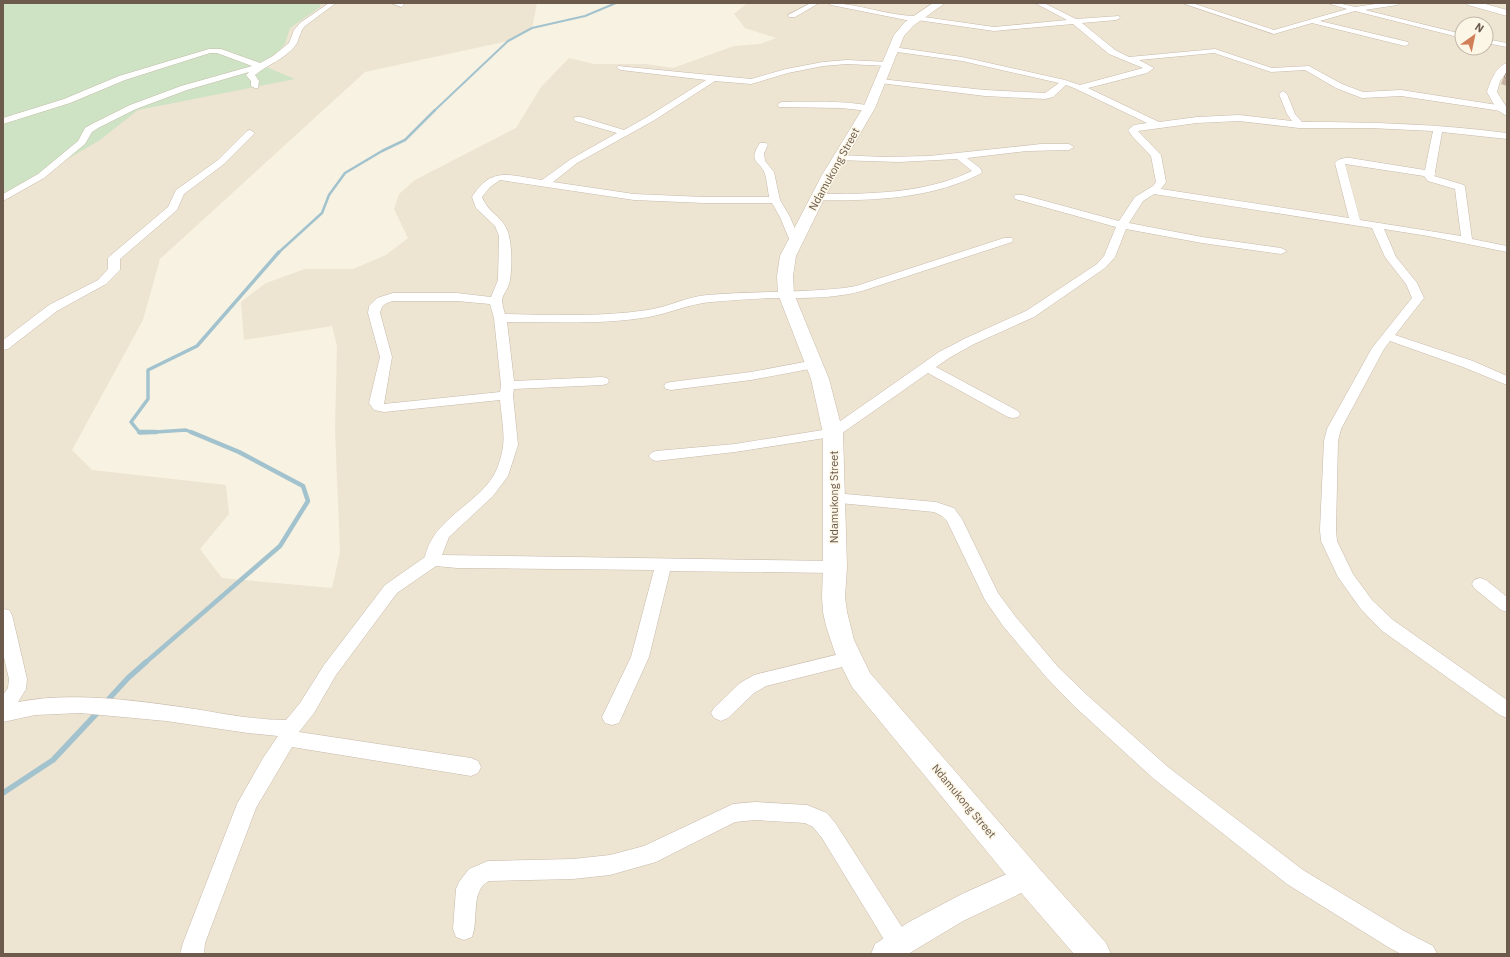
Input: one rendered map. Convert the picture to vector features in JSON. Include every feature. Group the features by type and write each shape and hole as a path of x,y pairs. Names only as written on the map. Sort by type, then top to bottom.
{"main road":[{"name":"Ndamukong Street","path":"940,3 917,18 904,29 869,108 817,197 788,256 785,276 786,294 815,364 833,433 835,567 832,585 835,619 848,659 860,680 1027,877 1095,954"},
{"path":"1471,3 1507,12"}],"street":[{"path":"3,198 41,176 82,142 88,130 95,126 133,107 184,88 260,66 268,62 287,50 294,43 297,30 300,27 333,3"},
{"path":"792,15 816,3"},
{"path":"830,3 906,18 917,18 994,29 1116,18"},
{"path":"1038,3 1060,13 1098,39 1112,52 1150,68 1144,71 1080,87"},
{"path":"1185,3 1274,32 1355,9 1397,3"},
{"path":"1330,3 1454,34"},
{"path":"1311,21 1405,44"},
{"path":"1494,43 1507,45"},
{"path":"3,121 67,101 122,78 209,52 218,51 260,66"},
{"path":"1128,59 1215,51 1271,70 1306,68 1339,86 1362,96 1402,93 1503,107"},
{"path":"622,68 751,82 798,68 822,64 847,62 887,65 962,59 1080,87 1156,124"},
{"path":"887,65 985,93 1045,96 1050,95 1064,82"},
{"path":"255,86 255,81 250,75 262,67 260,66"},
{"path":"1503,107 1492,92 1492,87 1495,80 1507,66"},
{"path":"545,183 574,161 650,119 714,78"},
{"path":"1282,94 1291,114 1299,125"},
{"path":"782,104 840,105 869,108"},
{"path":"656,456 735,448 833,433 970,340 1030,314 1101,266 1109,257 1114,240 1122,225 1140,199 1157,188 1161,182 1156,154 1135,134 1134,130 1137,127 1224,118 1239,118 1299,125 1349,124 1438,129 1507,136"},
{"path":"578,119 626,133"},
{"path":"1438,129 1431,174 1429,177 1431,179 1460,187 1466,241"},
{"path":"3,346 48,311 102,282 114,270 114,258 172,208 180,192 221,162 250,133"},
{"path":"763,145 759,157 769,172 775,200 785,217 795,241"},
{"path":"839,158 892,160 959,156 1021,147 1069,146"},
{"path":"817,197 869,196 907,192 946,184 977,172 977,170 959,156"},
{"path":"1356,223 1340,163 1350,161 1431,174"},
{"path":"433,560 435,550 443,534 488,492 501,476 511,445 500,318 495,301 504,280 504,236 500,224 480,208 477,196 482,188 492,180 499,177 634,197 704,200 775,200"},
{"path":"1152,191 1377,226 1507,249"},
{"path":"1019,197 1122,225 1202,240 1281,251"},
{"path":"1377,226 1387,252 1416,289 1418,298 1378,348 1334,429 1331,441 1328,530 1329,541 1346,577 1366,604 1387,625 1507,710"},
{"path":"500,318 643,314 691,301 786,294 828,294 858,289 1008,240"},
{"path":"495,301 457,297 388,297 377,301 374,307 374,320 386,357 376,403 379,407 384,408 507,390 602,381"},
{"path":"1387,336 1458,360 1507,381"},
{"path":"671,386 751,376 815,364"},
{"path":"927,368 1012,414"},
{"path":"834,498 936,507 948,512 954,519 991,596 1009,621 1052,672 1080,700 1161,773 1295,877 1396,939 1425,954"},
{"path":"192,954 194,943 247,804 270,764 330,670 391,589 433,560 465,563 835,567"},
{"path":"612,717 640,657 663,566"},
{"path":"1480,584 1507,606"},
{"path":"3,615 18,679 17,690 3,710"},
{"path":"721,714 747,688 761,680 848,659"},
{"path":"3,714 34,706 59,703 179,714 471,767"},
{"path":"464,929 467,888 477,876 488,871 573,869 610,865 648,855 734,813 755,811 807,814 820,820 829,832 892,949 920,929 956,910 1027,877"}],"shaded area":[{"path":"3,3 537,3 532,28 508,41 365,72 160,259 143,320 72,450 92,470 226,485 229,514 200,549 222,578 332,588 340,552 335,429 337,346 332,326 244,340 241,302 266,283 305,269 353,269 386,255 408,238 394,209 399,194 415,180 516,128 541,87 569,58 594,64 646,64 673,68 734,46 760,44 776,38 745,28 734,14 747,3 1507,3 1507,954 3,954"}],"green space":[{"path":"3,3 321,3 320,7 290,28 285,44 277,53 259,64 295,79 138,110 100,140 3,197"}],"waterway":[{"path":"434,111 508,41 532,28 585,16 616,3"},
{"path":"279,252 322,213 329,195 345,173 382,151 405,140 434,111"},
{"path":"139,432 131,422 148,399 148,370 197,346 279,252"},
{"path":"155,432 186,430 193,433"},
{"path":"139,432 155,432"},
{"path":"139,432 155,432"},
{"path":"145,663 280,546 308,501 303,486 239,452 191,432"},
{"path":"106,702 128,678 146,662"},
{"path":"3,793 53,760 98,712"}]}
